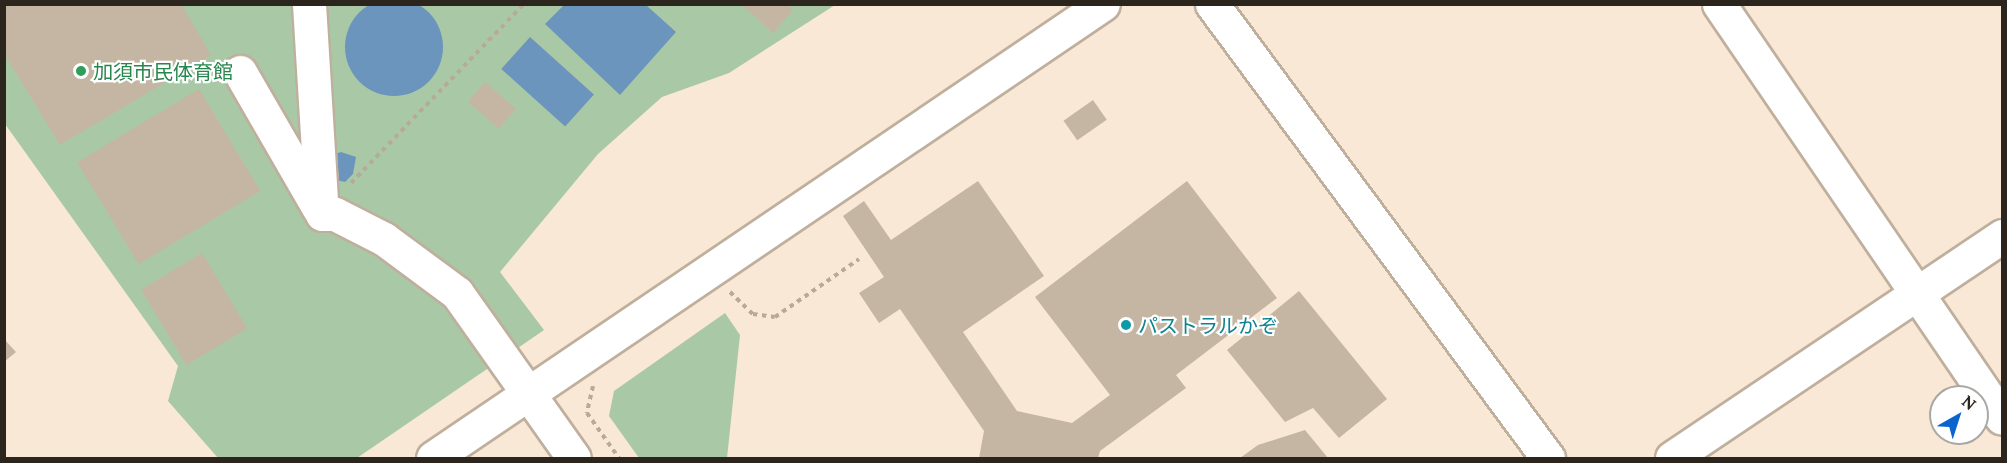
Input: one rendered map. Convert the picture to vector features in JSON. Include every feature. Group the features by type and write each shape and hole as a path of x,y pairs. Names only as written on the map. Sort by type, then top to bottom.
{"street":[{"path":"309,4 322,214"},
{"path":"433,459 1103,4"},
{"path":"1212,4 1548,459"},
{"path":"1719,4 1919,292 2002,418"},
{"path":"240,72 322,214"},
{"path":"322,214 336,214 384,239 458,293 530,392 574,459"},
{"path":"1672,459 2002,237"}],"path":[{"path":"322,214 524,4"},
{"path":"725,287 753,314 775,316 859,260"},
{"path":"603,376 593,383 587,413 619,459"}],"green space":[{"path":"4,5 835,5 729,73 662,97 598,154 500,272 544,330 357,458 218,458 168,401 178,366 5,124"},
{"path":"725,313 740,335 727,458 639,458 609,416 614,391"}],"water":[{"path":"384,-2 404,-2 429,12 440,28 443,47 440,66 429,82 404,96 384,96 367,88 353,74 345,57 345,37 353,20 367,6"},
{"path":"564,5 646,5 676,32 620,95 545,24"},
{"path":"530,37 594,95 565,127 501,69"},
{"path":"341,152 356,157 353,174 345,182 328,178 323,158"}],"building":[{"path":"4,4 181,4 211,55 60,145 4,53"},
{"path":"741,4 787,4 793,10 773,33"},
{"path":"485,82 516,109 499,129 468,102"},
{"path":"199,89 260,191 139,264 77,162"},
{"path":"1093,100 1107,120 1077,140 1064,121"},
{"path":"978,181 1044,276 963,332 1017,411 1072,423 1110,395 1035,297 1187,181 1277,298 1176,375 1186,388 1100,451 1098,458 979,458 984,431 900,309 879,323 859,293 884,277 843,216 864,201 891,240"},
{"path":"202,253 247,328 186,365 141,290"},
{"path":"1299,291 1387,399 1339,438 1313,408 1285,422 1227,350"},
{"path":"4,339 16,352 4,362"},
{"path":"1305,430 1328,458 1240,458 1258,445"}],"place":[{"name":"加須市民体育館","path":"81,71"},
{"name":"パストラルかぞ","path":"1126,325"}]}
